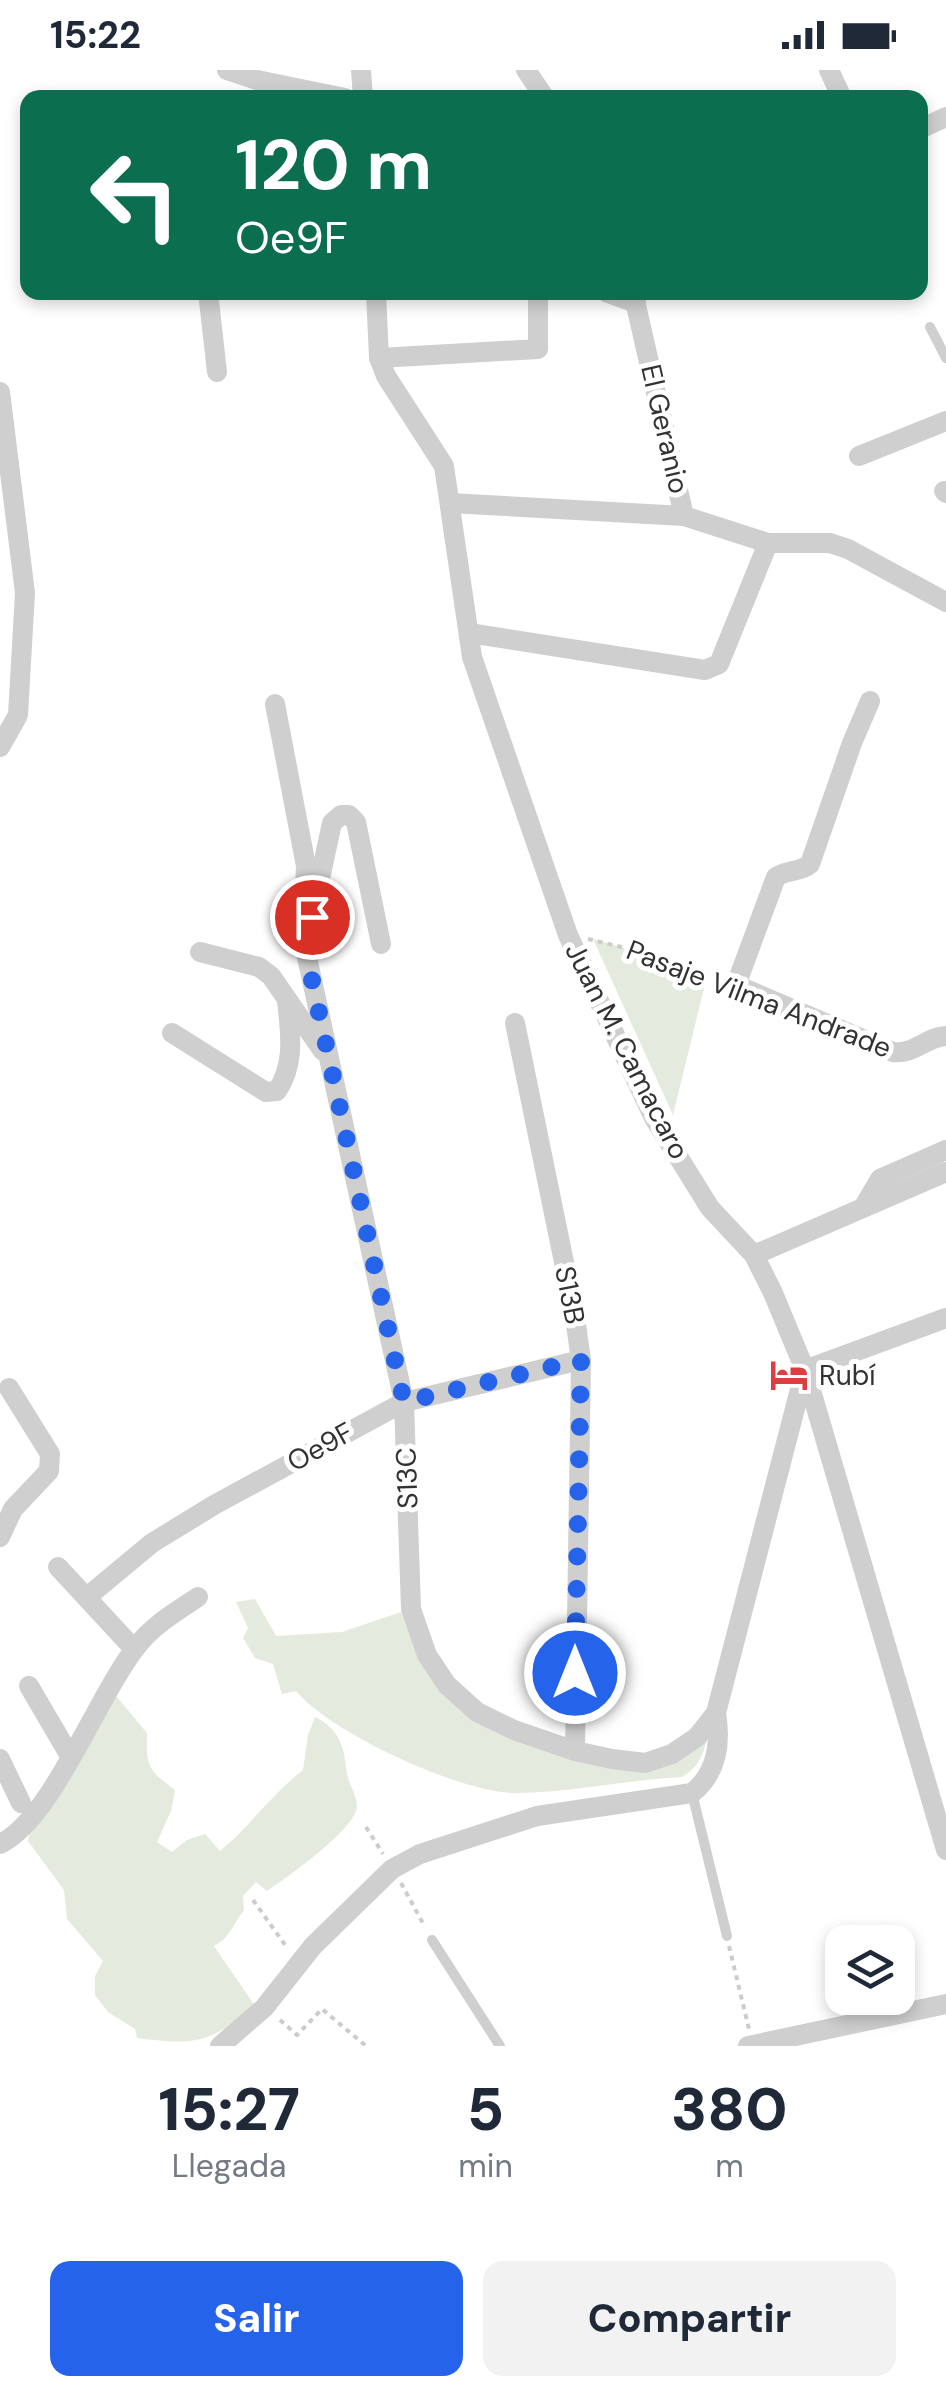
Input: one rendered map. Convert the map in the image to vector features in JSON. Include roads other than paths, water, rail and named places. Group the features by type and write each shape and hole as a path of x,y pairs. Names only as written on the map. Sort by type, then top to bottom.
{"street":[{"path":"227,70 306,90"},
{"path":"209,300 217,372"},
{"name":"Juan M. Camacaro","path":"376,300 379,358 386,376 439,456 450,502 472,656 568,935 654,1118 710,1208 754,1256 774,1292 805,1370 946,1850"},
{"path":"379,358 538,349 538,300"},
{"name":"El Geranio","path":"634,300 684,516 768,543 830,543 946,602"},
{"path":"0,392 26,593 18,715 0,747"},
{"path":"859,456 946,420"},
{"path":"450,502 684,516"},
{"path":"469,633 705,670 713,668 768,543"},
{"name":"Pasaje Vilma Andrade","path":"870,701 810,864 776,877 736,985 893,1052 915,1050 946,1036"},
{"path":"275,704 306,866 305,948"},
{"name":"S13C","path":"381,944 356,822 349,814 341,816 332,823 305,948 404,1402 411,1609 426,1655 447,1685 477,1712 514,1730 575,1751 645,1762 672,1754 697,1737 716,1713"},
{"path":"200,952 259,967 271,976 329,1059"},
{"path":"172,1033 266,1092 277,1091 288,1076 291,1056 288,1000"},
{"name":"S13B","path":"515,1023 581,1360 575,1751"},
{"path":"864,1206 880,1178 946,1150"},
{"path":"754,1256 946,1172"},
{"path":"220,2046 264,2008 314,1946 392,1869 420,1854 537,1816 692,1794 703,1784 712,1770 720,1737 716,1713 805,1370 942,1324"},
{"name":"Oe9F","path":"88,1597 152,1544 214,1505 404,1402 581,1360"},
{"path":"0,1537 14,1509 49,1471 51,1463 50,1454 10,1388"},
{"path":"58,1567 134,1649"},
{"path":"0,1844 38,1813 134,1649 164,1620 198,1597"},
{"path":"30,1686 70,1756"},
{"path":"0,1759 21,1802"},
{"path":"751,2046 946,2004"}],"lane":[{"path":"930,328 946,358"},
{"path":"692,1794 727,1936"},
{"path":"432,1940 500,2046"}],"place":[{"name":"Rubí","path":"789,1375"}]}
